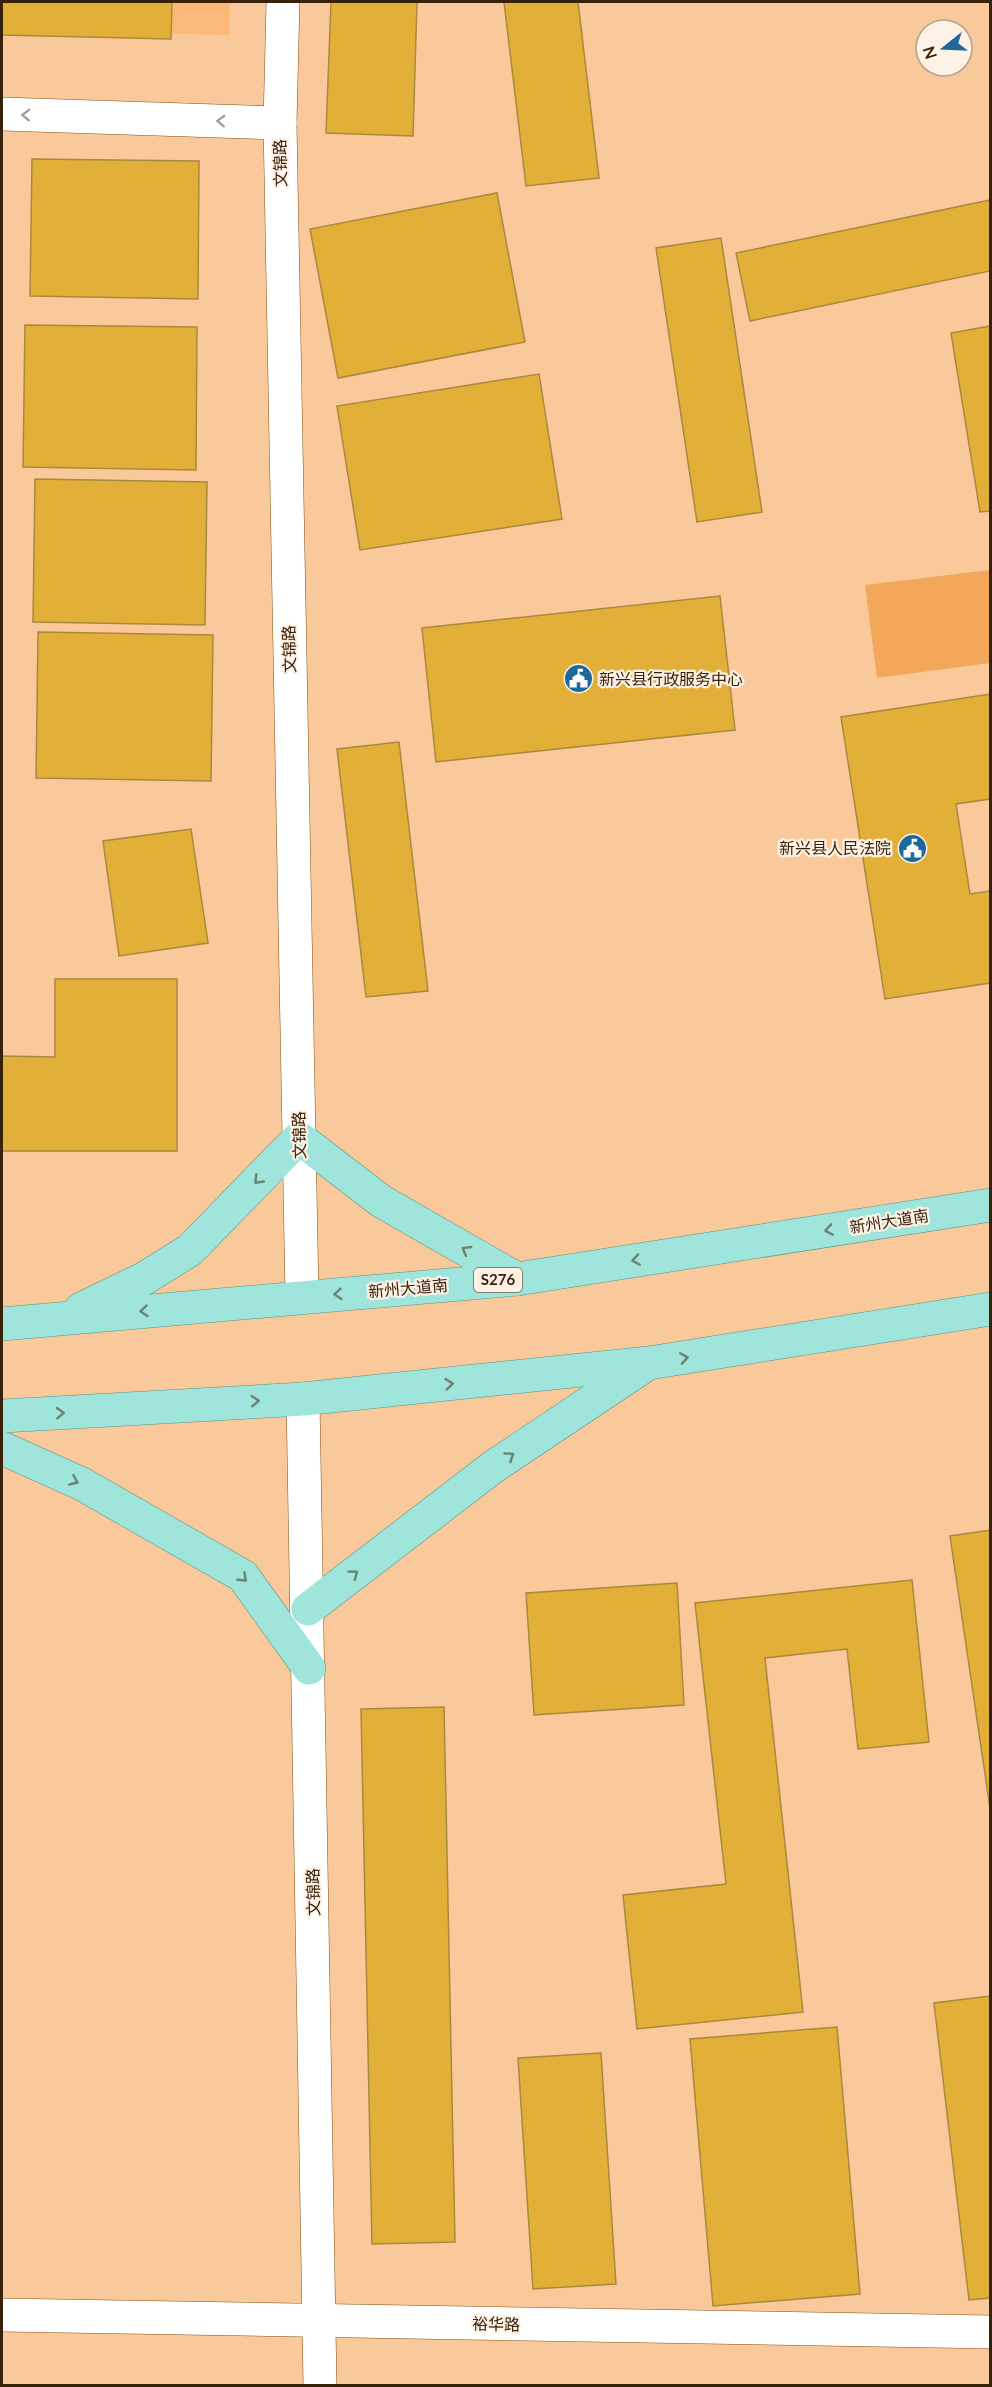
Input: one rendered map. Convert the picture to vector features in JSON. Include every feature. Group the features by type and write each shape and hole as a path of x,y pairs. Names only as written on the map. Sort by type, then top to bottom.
{"main road":[{"path":"62,1318 145,1278 190,1250 298,1138 381,1201 517,1279"},
{"name":"新州大道南","path":"2,1324 517,1279 990,1205"},
{"path":"2,1416 303,1399 649,1363 990,1310"},
{"path":"308,1609 493,1467 649,1363"},
{"path":"2,1448 82,1484 243,1576 309,1668"}],"street":[{"name":"文锦路","path":"283,2 280,123 302,1297"},
{"path":"2,114 280,123"},
{"name":"文锦路","path":"303,1399 321,2321 320,2385"},
{"name":"裕华路","path":"2,2315 990,2332"}],"shaded area":[{"path":"2,2 230,2 229,35 2,29"},
{"path":"990,570 990,663 877,678 865,585"}],"building":[{"path":"2,2 172,2 171,39 2,35"},
{"path":"331,2 417,2 413,136 326,133"},
{"path":"504,2 578,2 599,178 526,186"},
{"path":"32,159 199,161 198,299 30,296"},
{"path":"497,193 525,342 338,378 310,229"},
{"path":"990,200 990,271 750,321 736,253"},
{"path":"721,238 762,512 697,522 656,248"},
{"path":"25,325 197,327 196,470 23,467"},
{"path":"990,326 990,511 980,512 951,333"},
{"path":"539,374 562,519 360,550 337,406"},
{"path":"35,479 207,482 205,625 33,622"},
{"name":"新兴县行政服务中心","path":"720,596 735,730 436,762 422,628"},
{"path":"38,632 213,635 211,781 36,778"},
{"name":"新兴县人民法院","path":"990,694 990,799 956,804 970,894 990,891 990,983 885,999 841,717"},
{"path":"399,742 428,991 366,997 337,749"},
{"path":"191,829 208,943 119,956 103,841"},
{"path":"55,979 177,979 177,1151 2,1151 2,1056 55,1057"},
{"path":"990,1530 990,1808 950,1536"},
{"path":"912,1580 929,1742 858,1749 847,1649 765,1658 803,2012 637,2029 623,1895 726,1884 695,1603"},
{"path":"677,1583 684,1705 534,1715 526,1593"},
{"path":"444,1707 455,2242 372,2244 361,1709"},
{"path":"990,1996 990,2298 969,2300 934,2003"},
{"path":"837,2027 860,2294 713,2306 690,2039"},
{"path":"601,2053 616,2284 533,2289 518,2058"}],"place":[{"name":"新兴县行政服务中心","path":"578,679"},
{"name":"新兴县人民法院","path":"912,848"}]}
